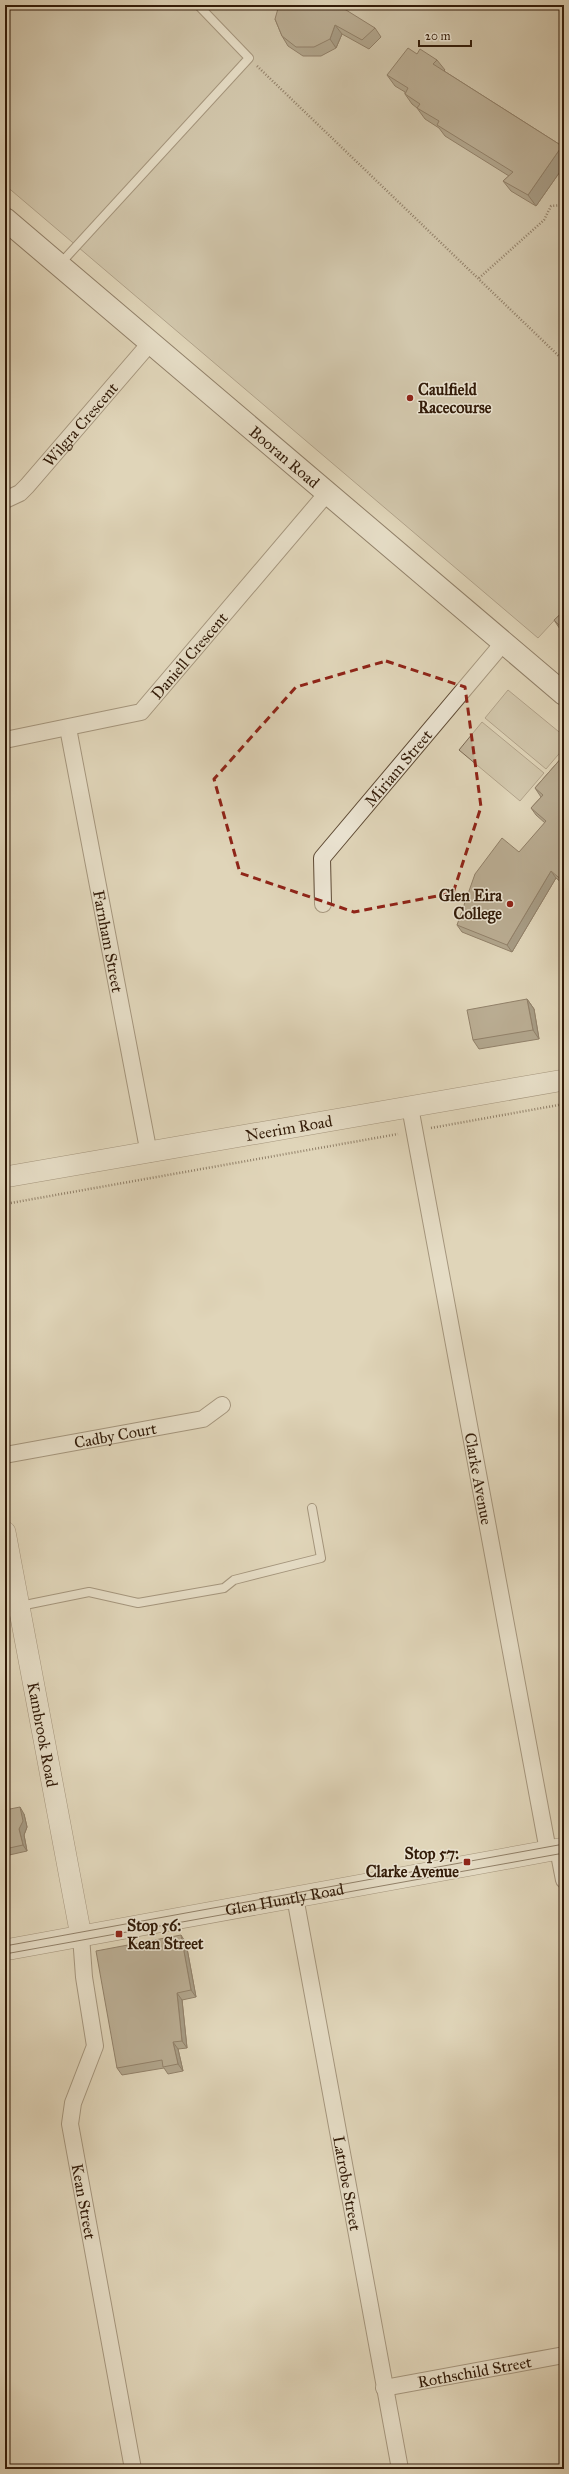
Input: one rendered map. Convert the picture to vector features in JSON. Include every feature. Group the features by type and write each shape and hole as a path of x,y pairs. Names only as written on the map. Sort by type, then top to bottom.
{"main road":[{"name":"Booran Road","path":"5,219 564,694"}],"street":[{"name":"Wilgra Crescent","path":"5,500 20,494 151,342"},
{"name":"Daniell Crescent","path":"5,740 141,712 328,492"},
{"name":"Miriam Street","path":"323,904 322,858 504,642"},
{"name":"Farnham Street","path":"68,728 148,1154"},
{"name":"Neerim Road","path":"8,1178 564,1080"},
{"name":"Clarke Avenue","path":"410,1107 564,1880"},
{"name":"Cadby Court","path":"5,1455 203,1419 222,1405"},
{"name":"Kambrook Road","path":"5,1532 81,1936"},
{"name":"Glen Huntly Road","path":"5,1950 557,1850"},
{"name":"Latrobe Street","path":"295,1897 400,2469"},
{"name":"Kean Street","path":"81,1936 84,1977 96,2046 73,2103 70,2124 133,2469"},
{"name":"Rothschild Street","path":"384,2388 564,2355"}],"lane":[{"path":"60,265 249,58 198,5"},
{"path":"19,1606 89,1592 138,1603 224,1588 234,1580 321,1558 312,1508"}],"path":[{"path":"249,58 564,360"},
{"path":"479,278 544,220 551,206 564,204"},
{"path":"5,1204 564,1104"}],"highlighted area":[{"path":"386,661 465,687 481,807 453,893 354,912 240,873 214,779 296,687"}],"shaded area":[{"name":"Caulfield Racecourse","path":"5,5 564,5 564,610 538,638 5,185"},
{"path":"508,690 564,736 564,748 546,769 485,718"},
{"path":"482,722 544,773 520,801 459,750"}],"building":[{"path":"279,5 338,5 375,28 362,40 335,25 330,39 314,47 296,47 282,36 275,19"},
{"path":"408,48 417,54 420,49 437,60 433,64 562,146 528,195 503,181 513,172 437,125 439,121 417,108 420,104 405,94 408,88 387,75"},
{"path":"564,611 564,630 554,620"},
{"path":"564,755 564,882 551,871 507,945 457,925 475,874 502,838 519,852 546,821 531,808 543,795 535,788"},
{"path":"527,999 533,1030 473,1040 467,1010"},
{"path":"20,1807 23,1821 19,1829 23,1845 5,1849 5,1810"},
{"path":"181,1935 191,1990 177,1993 182,2041 173,2042 178,2064 163,2067 162,2060 117,2068 96,1951"}],"tram line":[{"path":"5,1946 564,1844"},
{"path":"5,1954 564,1853"}],"place":[{"name":"Caulfield Racecourse","path":"410,398"},
{"name":"Glen Eira College","path":"510,904"},
{"name":"Stop 57: Clarke Avenue","path":"467,1862"},
{"name":"Stop 56: Kean Street","path":"119,1934"}]}
